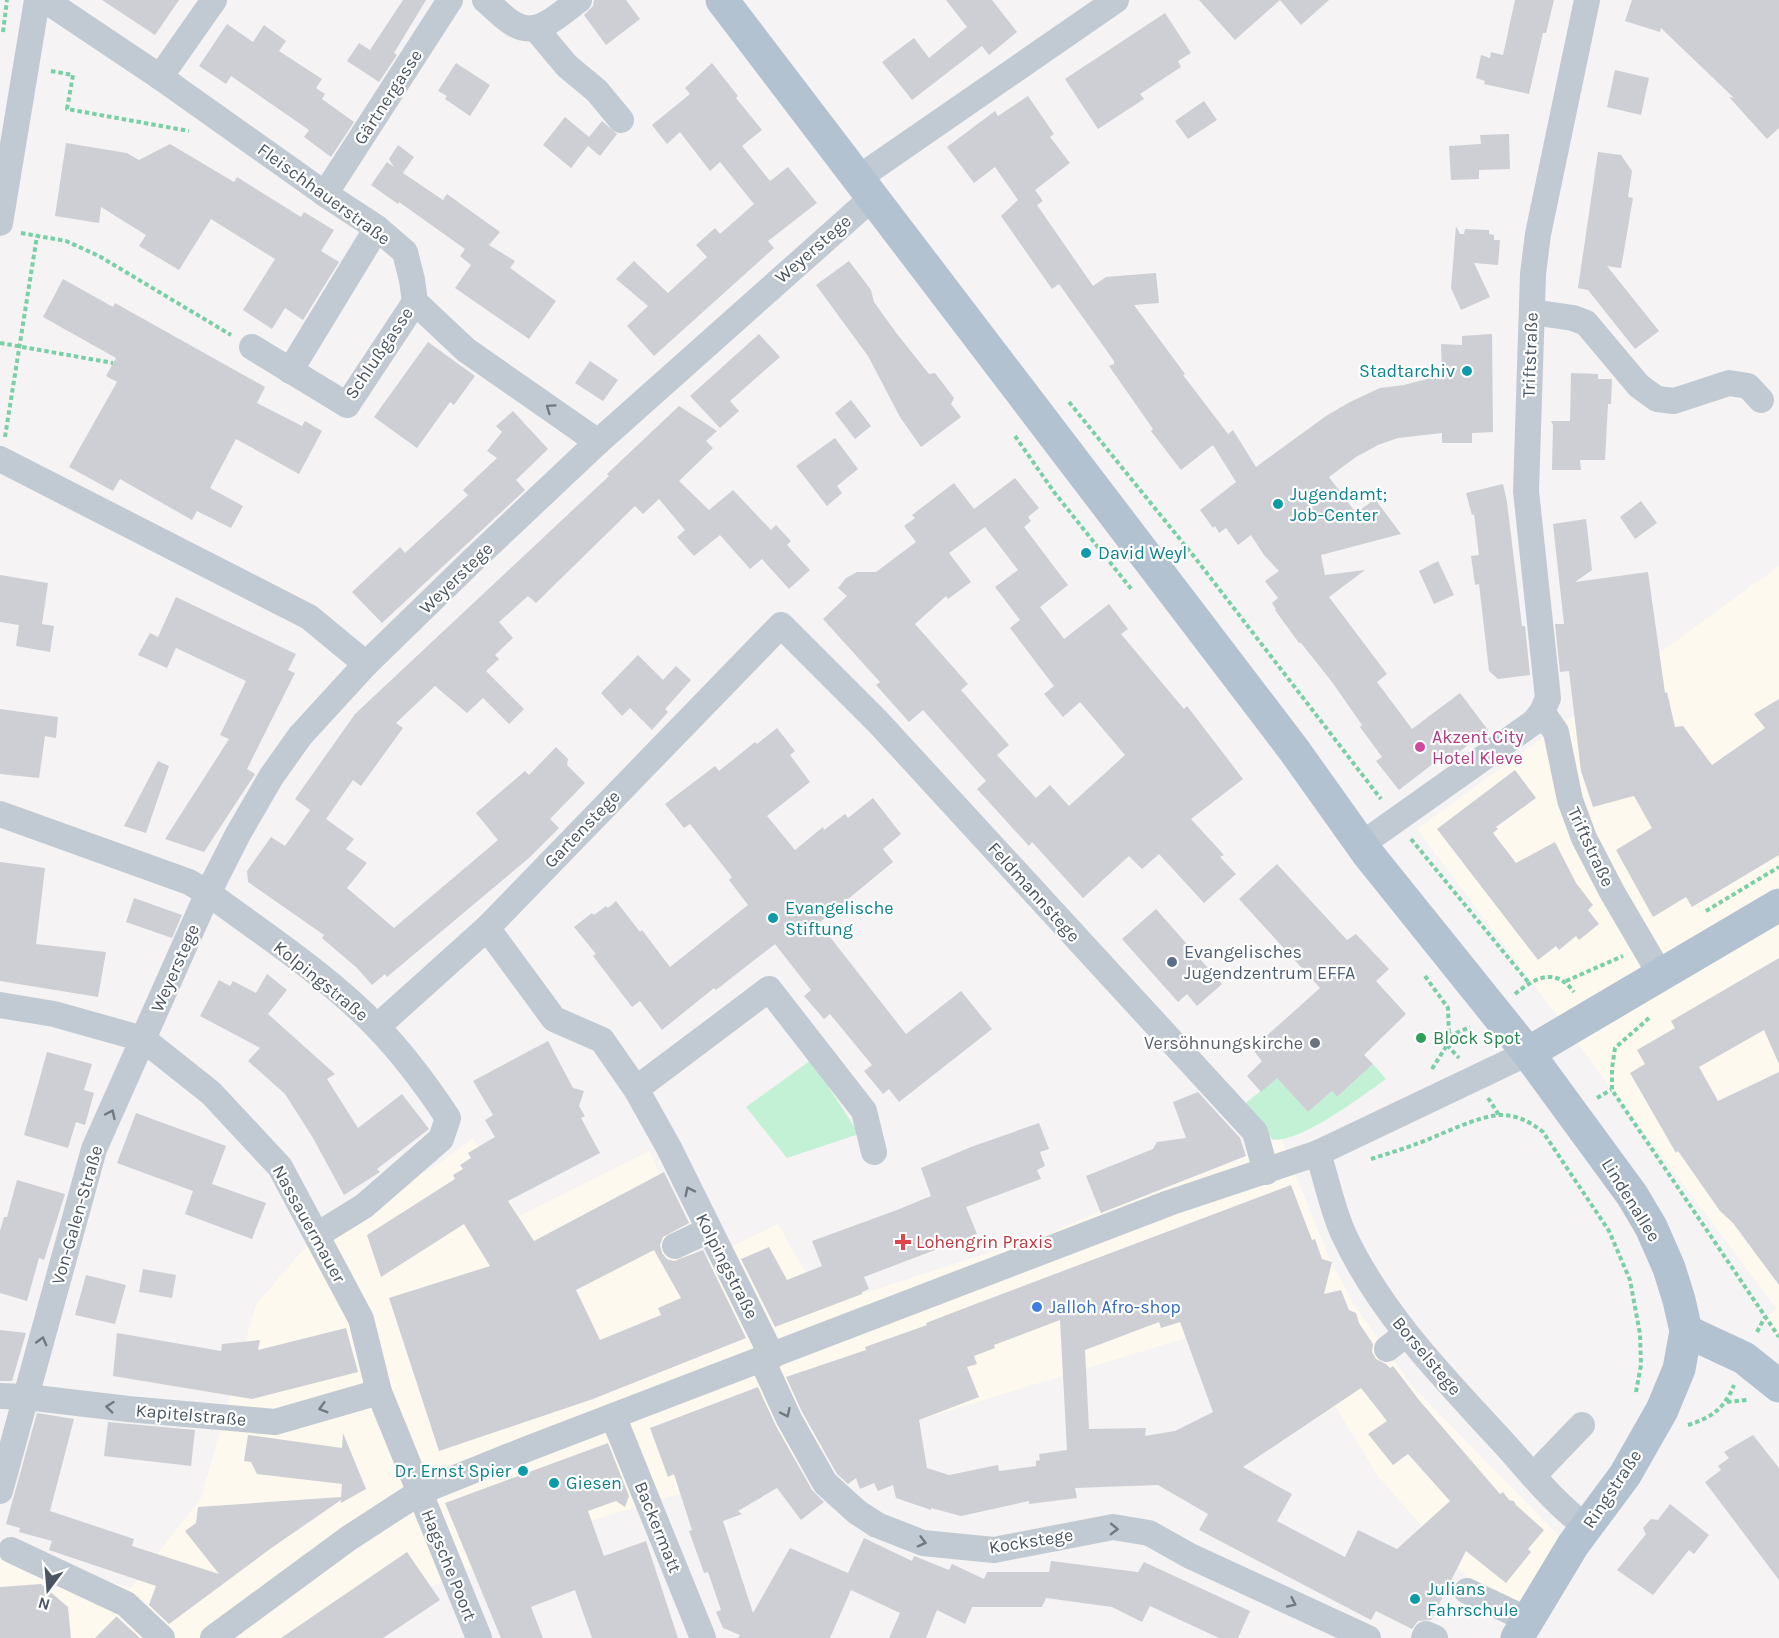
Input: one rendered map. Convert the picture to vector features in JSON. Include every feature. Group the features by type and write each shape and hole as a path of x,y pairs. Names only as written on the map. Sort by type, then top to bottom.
{"main road":[{"name":"Lindenallee","path":"722,0 1362,844 1528,1053 1587,1132 1652,1227 1669,1268 1686,1331"},
{"path":"1528,1053 1652,960 1779,904"},
{"path":"1686,1331 1744,1358 1779,1386"},
{"name":"Ringstraße","path":"1522,1629 1573,1545 1625,1475 1662,1410 1679,1369 1686,1331"}],"street":[{"path":"9,228 7,134 25,67 37,0"},
{"name":"Fleischhauerstraße","path":"45,0 377,228 405,252 415,302"},
{"path":"160,77 214,0"},
{"name":"Gärtnergasse","path":"325,194 450,0"},
{"path":"485,0 514,25 527,30 544,25 579,0"},
{"name":"Weyerstege","path":"143,1039 208,893 238,834 282,761 300,736 366,664 864,188 1116,0"},
{"name":"Triftstraße","path":"1587,0 1538,234 1533,274 1526,491 1548,698 1542,712 1556,732 1570,800 1584,838 1612,892 1652,960"},
{"path":"535,28 567,66 597,91 621,120"},
{"path":"290,371 377,228"},
{"path":"415,302 466,350 598,442"},
{"name":"Schlußgasse","path":"252,347 347,405 415,302"},
{"path":"1532,312 1573,318 1586,323 1639,386 1657,399 1674,401 1729,383 1748,386 1761,400"},
{"path":"0,459 309,617 366,664"},
{"name":"Gartenstege","path":"377,1027 487,928 781,625"},
{"name":"Feldmannstege","path":"781,625 878,722 1255,1132 1266,1172"},
{"path":"1362,844 1533,722 1542,712"},
{"name":"Kolpingstraße","path":"0,814 189,882 208,893 324,980 377,1027 429,1089 448,1118 441,1139 364,1206 317,1235"},
{"name":"Kolpingstraße","path":"487,928 554,1019 602,1040 636,1089 669,1148 709,1230 767,1358"},
{"path":"636,1089 769,989 864,1111 874,1152"},
{"name":"Nassauermauer","path":"0,1005 54,1014 143,1039 211,1093 280,1167 361,1319 379,1392 420,1492"},
{"name":"Von-Galen-Straße","path":"0,1491 94,1149 143,1039"},
{"path":"213,1638 349,1538 420,1492 1169,1203 1318,1153 1528,1053"},
{"name":"Borselstege","path":"1318,1153 1343,1234 1378,1296 1396,1341 1424,1357 1533,1476 1575,1519 1587,1527"},
{"path":"675,1246 709,1230"},
{"name":"Kockstege","path":"767,1358 789,1419 825,1483 857,1512 877,1525 923,1544 994,1550 1113,1527 1149,1533 1190,1556 1368,1638"},
{"name":"Kapitelstraße","path":"0,1396 274,1422 379,1392"},
{"name":"Backermatt","path":"613,1416 703,1638"},
{"path":"1533,1476 1582,1425"},
{"name":"Hagsche Poort","path":"420,1492 479,1638"},
{"path":"11,1550 126,1604 162,1638"},
{"path":"1467,1591 1522,1629"},
{"path":"1424,1638 1426,1634 1435,1638"}],"path":[{"path":"25,67 73,75 67,110 216,136 225,123"},
{"path":"9,228 66,241 99,256 252,347"},
{"path":"0,459 38,236"},
{"path":"0,343 113,363"},
{"path":"1411,838 1529,983"},
{"path":"1707,910 1779,867"},
{"path":"1615,1048 1612,1090 1779,1337"},
{"path":"1360,1162 1415,1145 1463,1125 1498,1115 1519,1118 1543,1132 1609,1231 1630,1280 1640,1334 1641,1365 1636,1394"},
{"path":"1687,1426 1699,1422 1727,1401"}],"shaded area":[{"path":"1779,566 1779,1338 1764,1318 1777,1309 1417,829"},
{"path":"473,1138 519,1216 649,1151 700,1262 778,1224 825,1306 1055,1231 1170,1180 1281,1138 1328,1255 1354,1305 1413,1387 1560,1537 1510,1616 1460,1570 1378,1476 1276,1310 542,1536 402,1600 352,1638 0,1638 0,1552 131,1588 201,1498 256,1304 311,1241 438,1164"}],"green space":[{"path":"811,1060 859,1134 787,1158 746,1107"},
{"path":"1373,1064 1386,1079 1330,1117 1297,1135 1272,1139 1242,1106 1277,1078 1308,1112 1332,1091 1337,1097"}],"building":[{"path":"102,0 179,0 155,35"},
{"path":"403,0 426,0 394,53 397,55 379,82 347,61 359,43 370,50"},
{"path":"594,0 626,0 640,19 606,45 584,15 593,6"},
{"path":"946,0 992,0 1017,32 989,55 982,46 912,100 882,62 914,38 929,58 967,27"},
{"path":"1199,0 1280,0 1235,40"},
{"path":"1280,0 1329,0 1301,25"},
{"path":"1515,0 1554,0 1546,33 1543,33 1529,94 1484,84 1485,81 1476,78 1481,55 1490,58 1491,52 1503,55"},
{"path":"1632,0 1779,0 1779,128 1767,139 1729,97 1734,98 1661,28 1660,32 1625,21"},
{"path":"1165,13 1191,53 1178,61 1181,67 1140,94 1144,99 1098,129 1065,79"},
{"path":"227,24 253,42 264,25 286,41 279,51 322,79 316,88 325,94 322,99 354,122 331,157 304,137 309,130 231,76 226,84 199,66"},
{"path":"456,63 490,85 470,116 445,99 447,96 438,91"},
{"path":"712,63 762,130 742,146 770,181 788,167 817,203 768,241 774,248 654,356 627,326 648,306 616,279 634,261 668,293 707,257 696,245 715,228 720,234 754,204 720,162 710,171 680,132 667,144 652,125 690,94 685,88"},
{"path":"1615,70 1649,78 1641,115 1607,107"},
{"path":"1028,96 1054,134 1050,137 1070,163 1035,190 1043,201 1037,205 1093,286 1106,277 1156,273 1159,303 1134,305 1228,434 1233,430 1256,467 1326,416 1350,402 1380,388 1404,385 1442,375 1441,344 1462,345 1462,336 1492,334 1493,432 1472,433 1472,443 1442,443 1442,433 1398,438 1378,445 1356,457 1329,477 1356,513 1375,499 1401,534 1321,555 1325,575 1365,570 1329,597 1387,674 1377,682 1412,729 1460,693 1488,730 1447,761 1443,756 1399,790 1376,761 1382,757 1360,727 1362,725 1332,682 1275,610 1272,603 1278,598 1265,581 1279,571 1264,555 1251,535 1238,545 1226,528 1219,533 1215,526 1213,528 1200,510 1236,482 1213,445 1181,470 1151,431 1153,429 1109,366 1114,364 1114,361 1059,284 1052,289 1001,216 1018,200 995,167 974,183 947,147 995,111 998,116"},
{"path":"1204,101 1217,120 1188,139 1175,121"},
{"path":"565,117 589,137 602,121 617,134 600,156 588,146 571,168 543,145"},
{"path":"1509,134 1510,169 1479,170 1479,179 1451,180 1449,146 1481,144 1480,135"},
{"path":"66,143 127,153 139,160 170,144 234,182 237,177 301,217 304,212 334,230 321,251 339,262 303,320 285,308 272,329 243,310 275,259 211,219 179,270 139,246 146,235 101,207 99,223 55,216"},
{"path":"398,145 414,157 403,173 443,200 447,194 500,232 489,245 515,261 510,268 556,301 529,339 455,288 471,265 460,256 465,249 371,185 387,162 394,167 389,159"},
{"path":"1598,152 1621,155 1632,171 1628,197 1633,198 1621,268 1607,266 1659,331 1635,349 1588,290 1578,288"},
{"path":"1456,226 1460,234 1464,234 1465,229 1489,230 1489,234 1494,235 1494,240 1500,240 1498,265 1474,263 1490,297 1461,310 1451,288"},
{"path":"849,261 871,290 874,302 897,334 929,374 935,373 954,398 951,404 961,417 921,447 900,417 868,356 816,285"},
{"path":"63,279 113,307 115,303 265,387 257,403 302,426 305,421 322,431 299,474 236,439 210,488 243,506 231,528 197,511 192,520 120,479 113,491 69,467 117,382 106,376 116,358 43,317"},
{"path":"759,334 780,357 730,401 739,411 720,428 690,396"},
{"path":"428,342 475,376 454,405 450,402 417,448 374,417"},
{"path":"590,361 618,380 603,401 575,383"},
{"path":"1571,373 1598,374 1598,379 1612,379 1611,404 1608,404 1605,460 1580,460 1581,470 1552,470 1553,425 1551,421 1570,421"},
{"path":"851,400 871,426 855,439 835,413"},
{"path":"679,406 717,431 706,441 713,448 679,481 709,510 733,490 771,530 776,525 791,541 787,545 810,570 789,589 762,559 750,569 720,535 694,556 677,537 685,530 659,499 643,514 635,506 536,603 528,596 499,622 513,638 495,655 499,659 486,671 524,709 509,724 483,698 467,713 435,686 396,723 403,728 361,786 353,780 326,819 354,839 346,849 367,863 347,888 394,928 498,840 476,813 525,771 529,775 556,747 568,759 567,765 585,783 550,819 559,828 529,858 387,977 385,974 372,985 357,968 322,938 324,935 248,882 247,871 271,837 285,846 310,810 295,799 355,714 609,476 607,474"},
{"path":"513,411 548,449 516,480 525,490 382,623 352,592 400,547 405,553 468,495 463,490 497,458 487,451 502,432 496,426"},
{"path":"835,438 858,469 837,486 842,493 827,506 796,466"},
{"path":"1015,478 1039,508 1028,517 1031,521 1024,527 1068,585 1040,607 1064,639 1109,604 1128,629 1121,634 1184,709 1187,706 1243,779 1191,819 1224,855 1220,857 1236,874 1204,903 1159,854 1142,869 1129,856 1083,898 1032,842 1029,846 977,789 986,781 923,710 909,722 876,685 880,682 823,619 847,596 838,588 846,578 857,572 876,572 916,542 904,526 915,518 912,515 954,483 974,509","holes":["985,527 1018,570 995,587 1020,620 1010,628 1054,686 1044,694 1063,717 1080,702 1125,755 1069,806 1050,785 1036,798 997,755 1009,745 961,690 968,684 915,624 946,596 948,599 971,582 949,553"]},
{"path":"1503,484 1522,626 1525,626 1530,675 1498,679 1489,671 1479,584 1475,585 1471,556 1479,555 1474,514 1472,515 1466,493"},
{"path":"1641,501 1657,523 1635,539 1620,517"},
{"path":"1586,519 1592,570 1575,582 1648,572 1665,693 1667,692 1675,727 1683,726 1712,765 1765,728 1754,714 1779,699 1779,855 1692,907 1686,897 1653,917 1616,850 1652,828 1634,796 1593,807 1581,771 1569,671 1560,672 1555,624 1564,624 1553,524"},
{"path":"1438,561 1454,595 1434,604 1419,571"},
{"path":"0,575 48,583 42,624 54,626 50,652 16,646 19,625 0,622"},
{"path":"176,597 296,654 288,670 295,673 247,769 255,774 204,852 165,839 229,739 220,735 246,681 176,648 167,668 138,655 150,633 158,637"},
{"path":"638,655 663,680 676,666 691,680 665,709 668,712 652,730 630,708 622,716 601,693"},
{"path":"0,709 58,717 56,738 45,736 39,778 0,774"},
{"name":"Evangelische Stiftung","path":"777,728 795,751 790,755 810,782 767,816 795,850 823,827 824,830 845,814 848,818 873,798 901,834 883,849 893,862 819,923 906,1034 961,991 992,1029 899,1102 889,1089 883,1094 864,1071 872,1065 830,1014 824,1019 804,996 811,990 775,944 716,990 714,988 662,1030 640,1001 632,1007 593,956 596,954 574,927 592,913 594,915 606,906 608,908 616,901 670,967 748,905 729,880 732,877 690,824 684,828 665,804 715,766 719,771 755,742 757,744"},
{"path":"158,761 169,766 146,833 124,826"},
{"path":"1515,770 1536,798 1496,827 1498,829 1493,833 1516,863 1555,842 1576,883 1593,905 1588,910 1599,924 1579,940 1576,936 1559,950 1556,946 1538,960 1437,829"},
{"path":"0,862 45,868 36,944 106,952 98,997 0,981"},
{"path":"1277,864 1347,940 1356,934 1389,969 1376,981 1406,1014 1364,1055 1373,1064 1337,1097 1332,1091 1308,1112 1277,1078 1261,1092 1247,1076 1262,1061 1252,1049 1320,988 1239,899"},
{"path":"134,898 182,915 172,938 126,922"},
{"name":"Evangelisches Jugendzentrum EFFA","path":"1156,909 1222,984 1197,1006 1187,994 1178,1002 1122,939"},
{"path":"1779,958 1779,1064 1764,1030 1699,1067 1718,1101 1779,1072 1779,1285 1733,1223 1720,1211 1678,1151 1676,1153 1630,1073 1645,1064 1637,1050 1675,1028 1671,1021"},
{"path":"267,974 287,990 268,1014 335,1074 327,1079 358,1128 402,1094 429,1129 377,1169 380,1172 344,1195 313,1138 285,1094 248,1061 260,1048 200,1016 219,980 230,986 233,981 256,993"},
{"path":"548,1041 573,1088 584,1091 579,1106 585,1116 581,1118 600,1153 508,1201 534,1241 664,1172 689,1223 663,1237 660,1245 662,1253 667,1259 674,1261 703,1250 746,1338 593,1399 439,1451 389,1298 490,1266 464,1224 381,1277 367,1235 455,1179 453,1175 463,1169 460,1165 471,1158 468,1153 495,1137 485,1120 493,1115 473,1081","holes":["654,1250 681,1298 658,1308 661,1315 600,1340 576,1290"]},
{"path":"47,1052 92,1064 84,1090 94,1093 85,1125 76,1122 68,1148 24,1135"},
{"path":"1198,1092 1240,1138 1246,1156 1101,1213 1086,1176 1153,1149 1157,1142 1186,1138 1173,1102"},
{"path":"136,1113 226,1146 212,1184 266,1203 252,1239 185,1214 193,1191 117,1163"},
{"path":"1039,1123 1049,1149 1040,1152 1045,1166 1037,1170 1041,1179 966,1207 977,1234 864,1277 869,1289 862,1294 775,1327 741,1259 769,1247 787,1280 822,1266 812,1241 931,1196 921,1168 971,1147"},
{"path":"17,1180 65,1194 44,1260 39,1258 27,1301 0,1293 0,1231 4,1217 7,1217"},
{"path":"1291,1185 1312,1240 1315,1239 1322,1259 1332,1262 1324,1294 1341,1290 1349,1310 1356,1313 1359,1323 1373,1344 1372,1352 1376,1359 1390,1368 1393,1366 1419,1400 1500,1494 1503,1492 1509,1500 1514,1501 1544,1530 1528,1549 1531,1552 1506,1583 1466,1551 1431,1620 1418,1621 1412,1629 1376,1611 1371,1620 1199,1530 1208,1514 1158,1485 1075,1488 1077,1498 1029,1504 1029,1501 961,1516 931,1508 931,1510 896,1498 893,1485 878,1491 874,1483 860,1489 856,1478 848,1484 837,1474 802,1412 786,1377 866,1350 865,1347 927,1325 926,1323","holes":["1060,1320 1067,1450 1039,1454 1040,1460 1036,1461 1036,1466 999,1471 998,1465 949,1475 927,1468 919,1420 979,1397 967,1367 977,1364 974,1356 995,1348 994,1345","1159,1322 1161,1328 1180,1322 1213,1412 1175,1431 1145,1436 1146,1428 1089,1429 1085,1350","1361,1388 1387,1421 1368,1434 1393,1465 1408,1454 1450,1501 1397,1549 1358,1530 1345,1557 1277,1521 1292,1494 1243,1467"]},
{"path":"143,1269 176,1275 172,1298 139,1292"},
{"path":"86,1275 126,1285 115,1324 75,1315"},
{"path":"346,1328 358,1372 252,1399 113,1376 117,1333 221,1351 222,1344 260,1340 258,1350"},
{"path":"0,1330 26,1333 12,1381 0,1381"},
{"path":"758,1387 776,1426 812,1490 824,1502 801,1520 777,1488 738,1511 742,1514 723,1521 753,1613 790,1548 848,1573 864,1538 912,1561 914,1556 949,1570 952,1564 984,1579 987,1572 1049,1572 1051,1561 1138,1572 1144,1562 1250,1611 1238,1638 1219,1638 1150,1606 1142,1622 1112,1607 1046,1598 1042,1607 972,1607 965,1624 937,1610 926,1638 889,1638 900,1613 851,1590 830,1638 738,1638 740,1635 723,1628 716,1612 721,1610 708,1572 704,1573 689,1531 692,1530 674,1474 668,1477 650,1428"},
{"path":"37,1413 74,1419 50,1511 134,1539 132,1546 219,1574 185,1531 196,1523 198,1507 341,1497 342,1484 257,1474 251,1462 244,1461 248,1435 342,1448 343,1433 366,1489 341,1503 341,1500 169,1624 149,1605 156,1586 49,1550 52,1541 19,1532 20,1528 6,1524"},
{"path":"108,1422 195,1430 191,1466 104,1456"},
{"path":"1753,1435 1779,1468 1779,1580 1705,1482 1721,1470 1718,1466 1729,1458 1724,1452"},
{"path":"608,1443 629,1496 625,1507 616,1501 588,1511 604,1556 646,1541 678,1638 592,1638 575,1590 531,1607 543,1638 501,1638 445,1503"},
{"path":"1670,1504 1709,1535 1694,1554 1689,1550 1653,1595 1617,1570 1646,1534 1643,1528 1651,1519 1658,1520"},
{"path":"407,1552 440,1600 383,1638 281,1638"},
{"path":"41,1584 68,1607 71,1638 0,1638 0,1587"},
{"path":"117,1617 140,1638 95,1638"}],"place":[{"name":"Stadtarchiv","path":"1467,371"},
{"name":"Jugendamt; Job-Center","path":"1278,504"},
{"name":"David Weyl","path":"1086,553"},
{"name":"Akzent City Hotel Kleve","path":"1420,747"},
{"name":"Evangelische Stiftung","path":"773,918"},
{"name":"Evangelisches Jugendzentrum EFFA","path":"1172,962"},
{"name":"Block Spot","path":"1421,1038"},
{"name":"Versöhnungskirche","path":"1315,1043"},
{"name":"Lohengrin Praxis","path":"903,1242"},
{"name":"Jalloh Afro-shop","path":"1037,1307"},
{"name":"Dr. Ernst Spier","path":"523,1471"},
{"name":"Giesen","path":"554,1483"},
{"name":"Julians Fahrschule","path":"1415,1599"}]}
